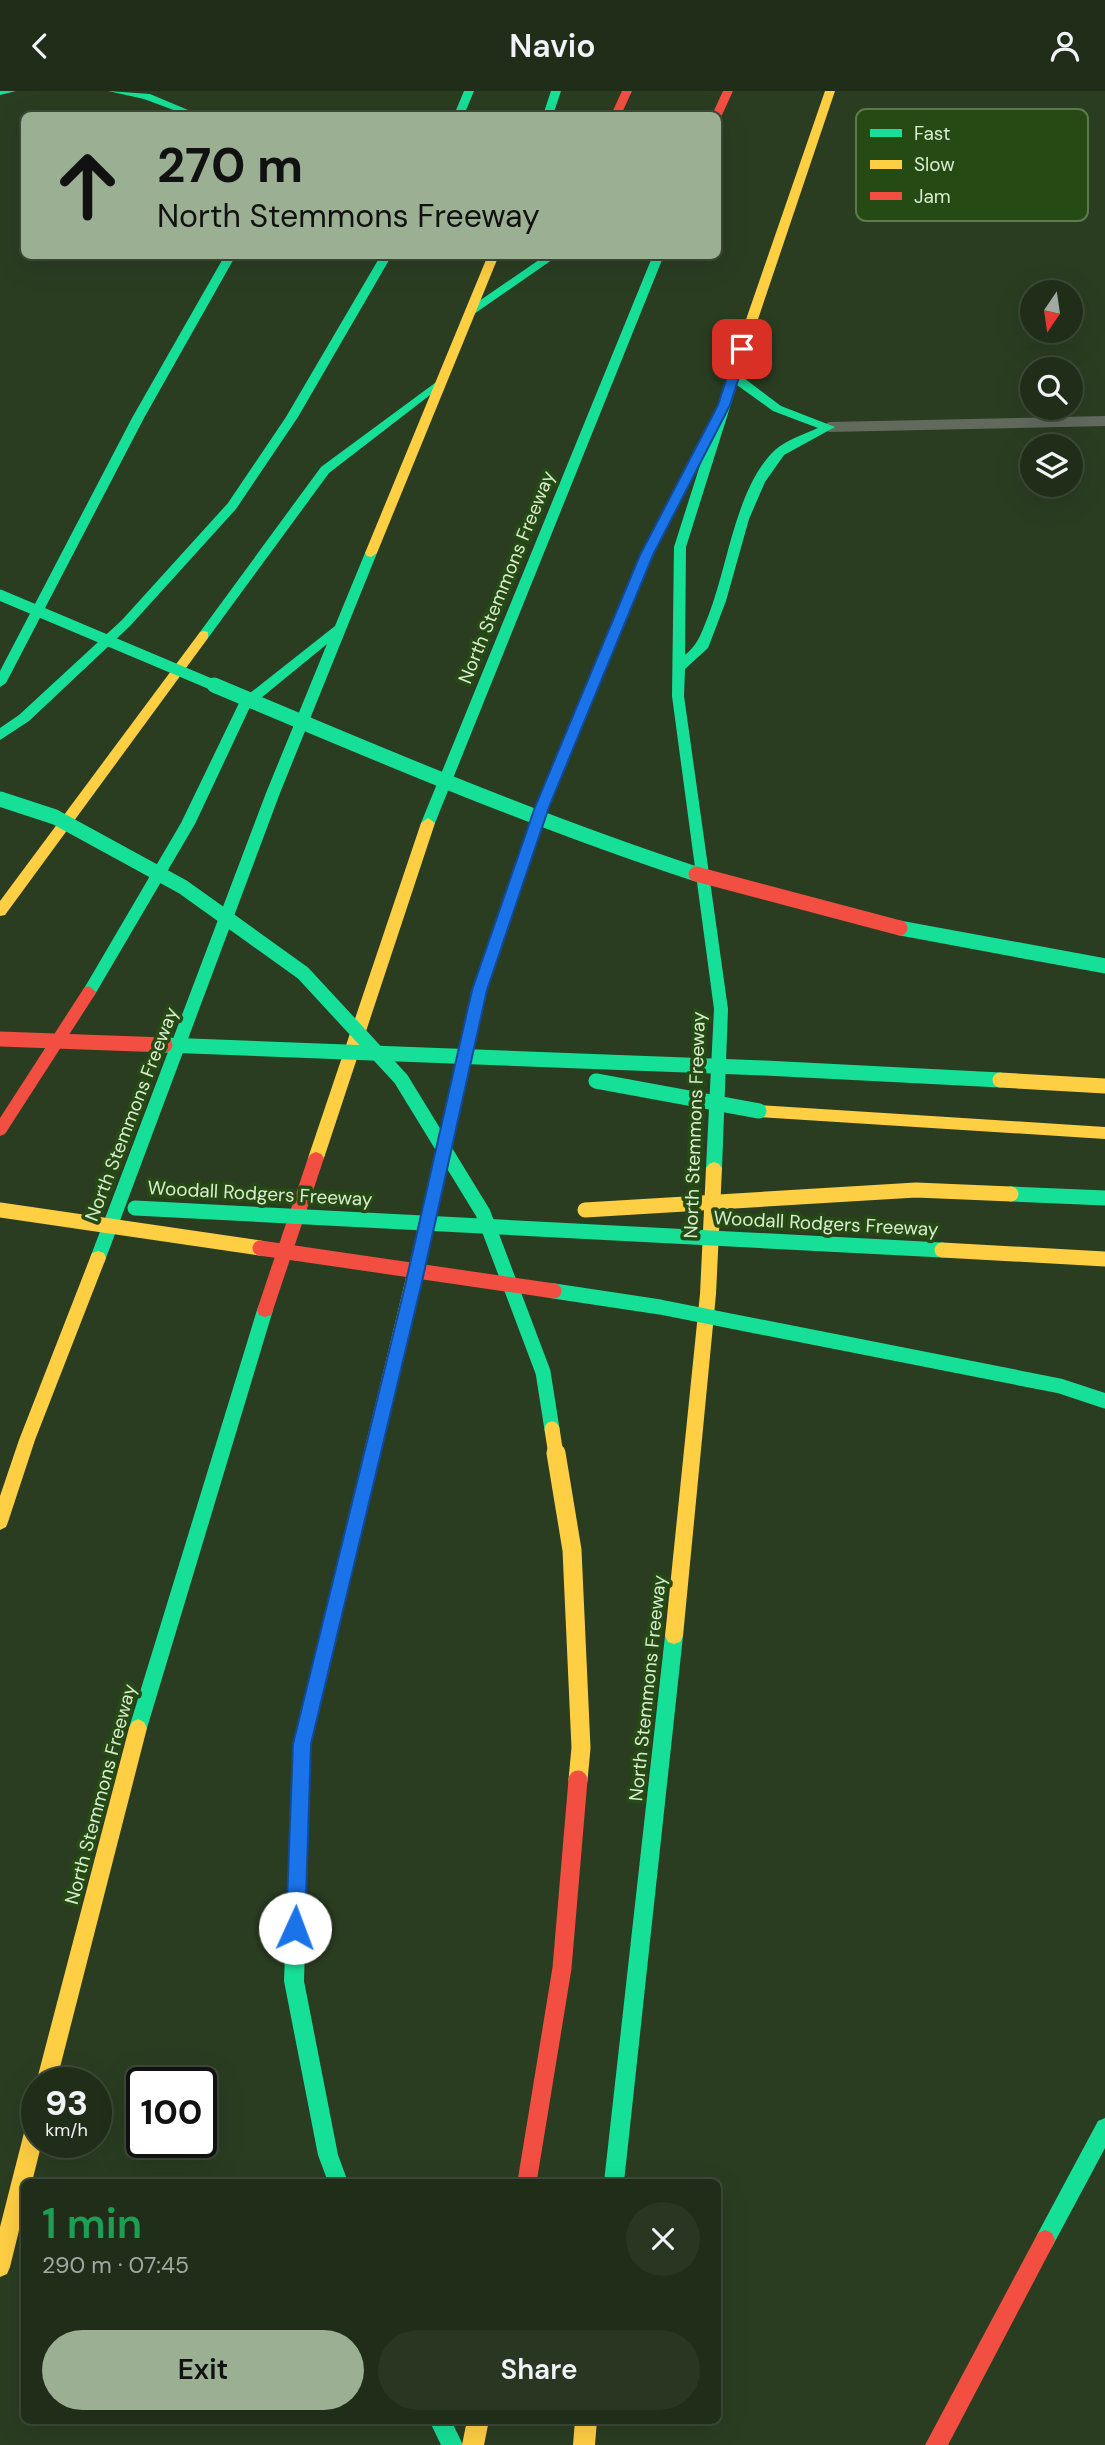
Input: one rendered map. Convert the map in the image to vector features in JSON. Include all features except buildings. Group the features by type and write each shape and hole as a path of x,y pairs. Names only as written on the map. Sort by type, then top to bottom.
{"main road":[{"path":"0,92 11,91"},
{"path":"113,91 146,96 187,112"},
{"path":"460,112 469,91"},
{"path":"549,112 556,91"},
{"path":"617,112 627,91"},
{"path":"718,112 728,91"},
{"name":"North Stemmons Freeway","path":"614,2179 649,1875 707,1308 721,1009 678,696 680,547 733,375 830,91"},
{"path":"0,683 138,418 229,259"},
{"path":"0,735 24,718 126,623 232,506 292,417 385,259"},
{"name":"North Stemmons Freeway","path":"0,1522 27,1440 138,1157 273,793 492,259"},
{"path":"470,312 548,259"},
{"name":"North Stemmons Freeway","path":"50,2067 126,1766 253,1347 431,814 657,259"},
{"path":"733,375 760,401 790,416 829,428"},
{"path":"0,911 325,470 440,382"},
{"path":"337,2179 328,2155 294,1981 302,1744 413,1286 479,990 542,807 646,555 724,405"},
{"path":"678,669 702,648 720,601 743,519 760,481 780,452 829,428"},
{"path":"0,595 415,771 618,849 738,887 866,919 1040,956 1105,966"},
{"path":"0,1130 110,959 188,824 245,704 339,628"},
{"path":"0,799 55,817 183,887 303,973 401,1079 483,1213 543,1372 572,1550 581,1748 562,1968 527,2179"},
{"path":"0,1038 1105,1086"},
{"path":"461,1056 759,1111 1105,1133"},
{"path":"575,1210 916,1190 1105,1198"},
{"name":"Woodall Rodgers Freeway","path":"0,1201 1105,1259"},
{"path":"0,1210 660,1307 1060,1386 1105,1401"},
{"path":"397,1221 534,1213"},
{"path":"936,2445 1105,2128"},
{"path":"22,2179 28,2158"},
{"path":"0,2267 21,2184"},
{"path":"442,2424 452,2445"},
{"path":"473,2445 477,2424"},
{"path":"584,2445 586,2424"}],"lane":[{"path":"829,428 1105,421"}],"traffic: fast":[{"path":"0,92 11,91"},
{"path":"113,91 146,96 187,112"},
{"path":"460,112 469,91"},
{"path":"549,112 556,91"},
{"path":"0,683 138,418 229,259"},
{"path":"0,735 24,718 126,623 232,506 292,417 385,259"},
{"path":"470,312 548,259"},
{"path":"428,823 657,259"},
{"path":"714,1168 721,1009 678,696 680,547 747,334"},
{"path":"733,375 756,396 777,409 829,427"},
{"path":"204,635 325,470 439,383"},
{"path":"427,1224 479,990 542,807 646,555 724,405"},
{"path":"678,668 702,648 720,601 743,519 759,481 780,452 829,427"},
{"path":"98,1258 273,793 371,553"},
{"path":"0,595 432,777 604,844 696,874"},
{"path":"89,992 188,824 245,704 338,629"},
{"path":"0,799 55,817 183,887 303,973 401,1079 483,1213 543,1372 552,1429"},
{"path":"900,928 1105,966"},
{"path":"165,1045 765,1068 1000,1080"},
{"path":"596,1081 759,1111"},
{"path":"1011,1194 1105,1198"},
{"path":"135,1208 942,1250"},
{"path":"554,1291 660,1307 1060,1386 1105,1401"},
{"path":"138,1728 265,1310"},
{"path":"614,2179 674,1636"},
{"path":"319,1675 302,1744 294,1981 328,2155 337,2179"},
{"path":"1045,2240 1105,2128"},
{"path":"442,2424 452,2445"}],"traffic: slow":[{"path":"747,334 830,91"},
{"path":"371,553 492,259"},
{"path":"0,911 204,635"},
{"path":"316,1158 428,823"},
{"path":"1000,1080 1105,1086"},
{"path":"759,1111 1105,1133"},
{"path":"674,1636 708,1294 714,1168"},
{"path":"585,1210 916,1190 1011,1194"},
{"path":"0,1210 260,1248"},
{"path":"319,1675 427,1224"},
{"path":"942,1250 1105,1259"},
{"path":"0,1522 27,1440 98,1258"},
{"path":"552,1429 572,1550 581,1748 578,1780"},
{"path":"50,2067 138,1728"},
{"path":"22,2179 28,2158"},
{"path":"0,2267 21,2184"},
{"path":"473,2445 477,2424"},
{"path":"584,2445 586,2424"}],"traffic: jam":[{"path":"617,112 627,91"},
{"path":"718,112 728,91"},
{"path":"696,874 900,928"},
{"path":"0,1130 89,992"},
{"path":"0,1039 165,1045"},
{"path":"265,1310 316,1158"},
{"path":"260,1248 554,1291"},
{"path":"527,2179 562,1968 578,1780"},
{"path":"936,2445 1045,2240"}],"route":[{"path":"295,1928 302,1744 413,1286 479,990 542,807 646,555 724,405 742,349"}]}
